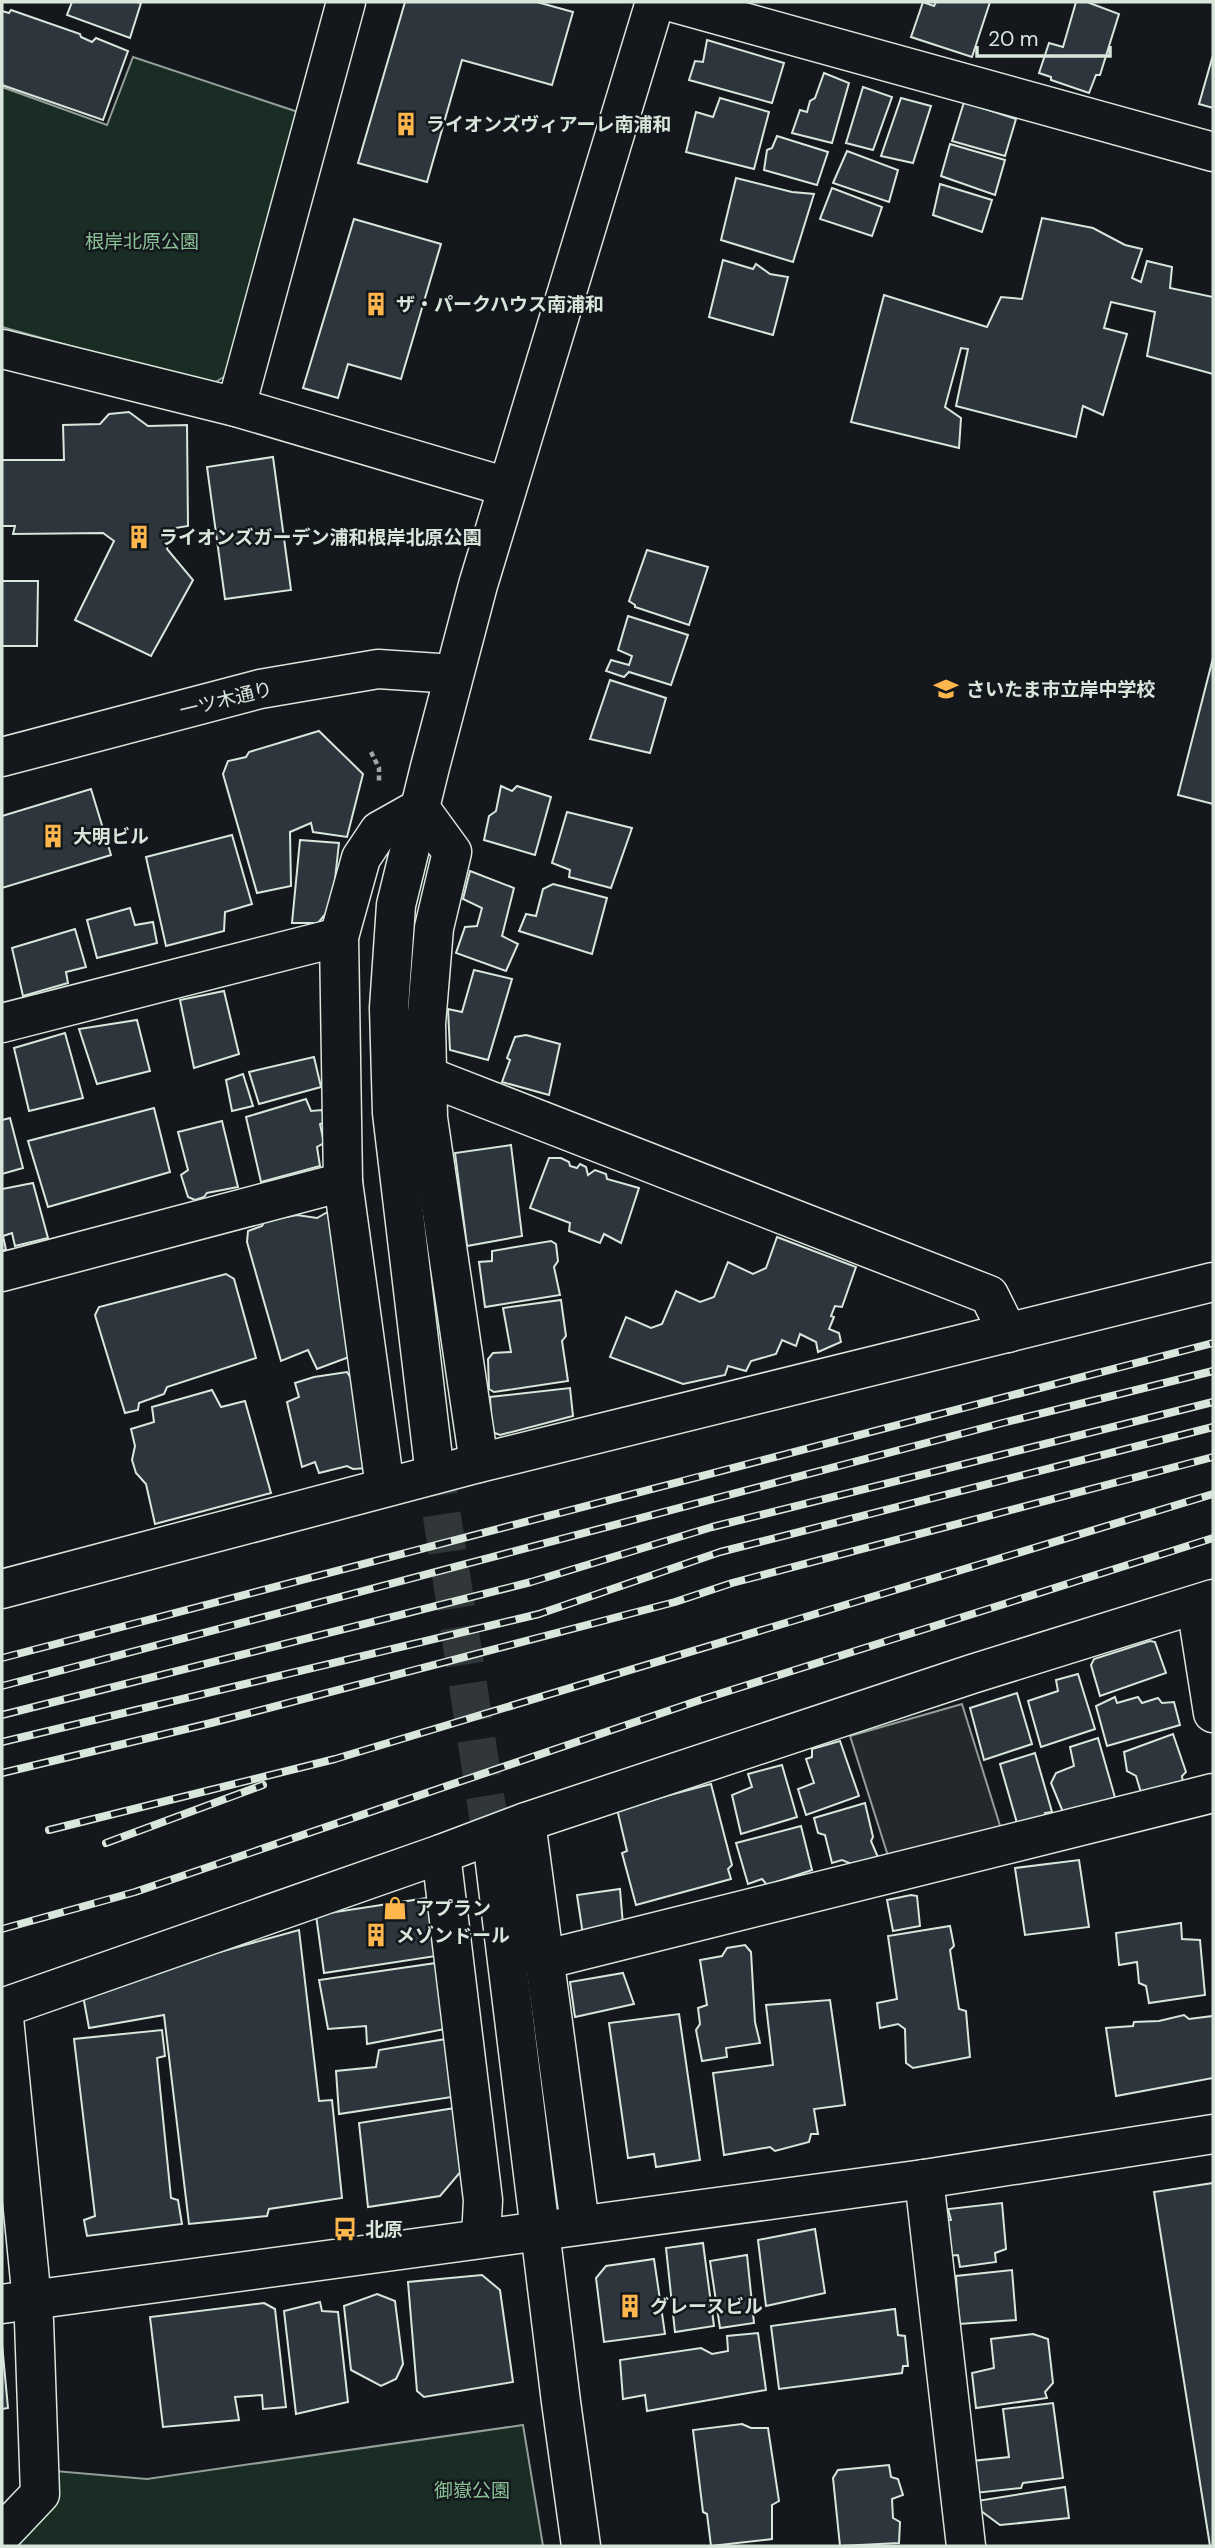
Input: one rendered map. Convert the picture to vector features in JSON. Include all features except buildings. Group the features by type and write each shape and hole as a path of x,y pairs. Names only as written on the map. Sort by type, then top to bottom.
{"street":[{"path":"236,407 346,2"},
{"path":"434,1472 393,1113 389,1008 397,905 454,674 507,487 655,2"},
{"path":"671,2 1213,152"},
{"path":"2,349 236,407 507,487"},
{"name":"一ツ木通り","path":"2,757 260,689 377,669 454,674"},
{"path":"420,808 379,831 362,858 339,937 342,1182 434,1472"},
{"path":"420,808 452,852 434,928 426,1024 434,1472"},
{"path":"2,1023 339,937"},
{"path":"427,1076 989,1295 1008,1332"},
{"path":"2,1272 342,1182"},
{"path":"2,1589 434,1472 1213,1282"},
{"path":"2,2534 40,2494 17,2302 2,2008 441,1854 972,1674 1205,1602 1213,1713"},
{"path":"543,1960 1213,1793"},
{"path":"507,1833 543,1960 580,2224"},
{"path":"507,1833 541,2231 581,2546"},
{"path":"441,1854 483,2200 481,2238"},
{"path":"17,2302 924,2179 1213,2134"},
{"path":"924,2179 966,2546"}],"green space":[{"name":"根岸北原公園","path":"133,57 301,113 233,371 211,385 2,327 2,87 107,125"},
{"name":"御嶽公園","path":"523,2425 543,2546 11,2546 55,2471 147,2479"}],"shaded area":[{"path":"962,1704 1002,1832 889,1859 850,1736"}],"tunnel":[{"path":"433,1458 493,1847"}],"railway":[{"path":"2,1658 1213,1343"},
{"path":"2,1686 1006,1422 1213,1371"},
{"path":"2,1715 531,1582 712,1527 1213,1402"},
{"path":"2,1742 539,1614 720,1552 1213,1427"},
{"path":"2,1773 211,1723 675,1602 732,1583 1213,1457"},
{"path":"49,1830 335,1759 1213,1494"},
{"path":"2,1929 135,1892 700,1700 1213,1538"},
{"path":"106,1843 263,1785"}],"place":[{"name":"ライオンズヴィアーレ南浦和","path":"406,124"},
{"name":"ザ・パークハウス南浦和","path":"376,304"},
{"name":"ライオンズガーデン浦和根岸北原公園","path":"139,537"},
{"name":"さいたま市立岸中学校","path":"946,689"},
{"name":"大明ビル","path":"53,836"},
{"name":"アプラン","path":"395,1908"},
{"name":"メゾンドール","path":"376,1935"},
{"name":"北原","path":"345,2229"},
{"name":"グレースビル","path":"630,2306"}]}
